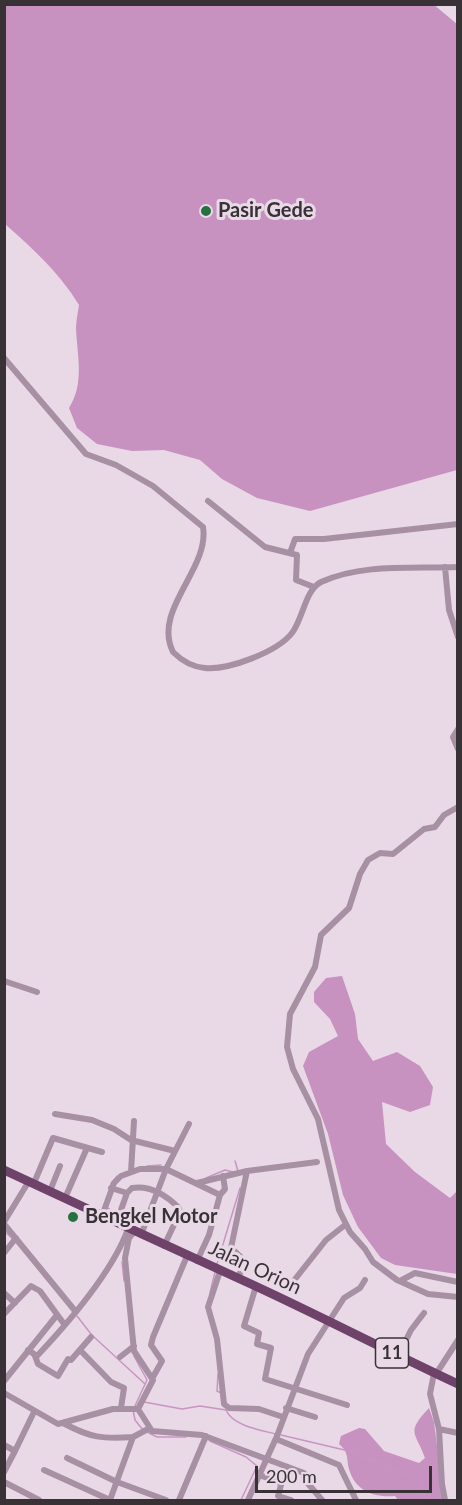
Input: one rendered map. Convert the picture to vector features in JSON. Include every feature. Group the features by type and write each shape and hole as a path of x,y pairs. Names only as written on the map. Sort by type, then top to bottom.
{"highway":[{"name":"Jalan Orion","path":"4,1170 117,1221 164,1246 256,1286 327,1322"},
{"name":"11","path":"327,1322 458,1384"}],"street":[{"path":"4,358 86,454 116,465 153,486 202,527 201,547 169,625 170,645 177,656 198,667 214,668 249,659 275,648 294,631 314,587"},
{"path":"208,501 265,547 297,556 296,580 314,587 349,573 458,567"},
{"path":"290,553 292,541 295,539 324,539 458,524"},
{"path":"445,567 449,610 458,637"},
{"path":"458,729 453,737 458,749"},
{"path":"458,807 444,814 435,827 424,829 393,854 379,853 367,861 360,874 349,908 321,935 315,967 290,1014 287,1043 289,1057 318,1119 326,1161 345,1225 373,1262 400,1281 428,1294 458,1297"},
{"path":"4,981 37,992"},
{"path":"55,1114 104,1124 131,1140 175,1150"},
{"path":"131,1172 131,1140 134,1121"},
{"path":"153,1377 140,1362 134,1347 125,1258 129,1238 157,1192 189,1124"},
{"path":"75,1313 15,1240 5,1220 31,1182 53,1138 102,1152"},
{"path":"65,1198 87,1148"},
{"path":"197,1183 246,1171 317,1162"},
{"path":"50,1191 60,1166"},
{"path":"102,1216 111,1188 117,1179 131,1172 152,1167 166,1169 220,1195"},
{"path":"238,1278 245,1261 231,1248 246,1171"},
{"path":"197,1261 209,1235 220,1195 226,1186 223,1176"},
{"path":"117,1221 127,1193 138,1187 157,1192 179,1208 164,1246"},
{"path":"111,1188 127,1193"},
{"path":"292,1283 326,1240 345,1225"},
{"path":"34,1356 75,1313 133,1231"},
{"path":"4,1252 15,1240"},
{"path":"4,1393 56,1424 139,1405 150,1388 162,1361 151,1346 153,1337 187,1256"},
{"path":"218,1270 208,1307 217,1339 224,1404 229,1408 258,1409 283,1417"},
{"path":"400,1281 415,1273 458,1282"},
{"path":"248,1500 277,1435 293,1388 308,1354 345,1298 360,1288 365,1280"},
{"path":"4,1314 31,1286 40,1291 64,1324"},
{"path":"256,1286 244,1328 259,1333 257,1344 272,1348 265,1379 347,1405"},
{"path":"4,1293 15,1303"},
{"path":"399,1356 411,1330 424,1313"},
{"path":"4,1381 57,1315"},
{"path":"28,1350 36,1361 58,1376 68,1359 71,1360 91,1337"},
{"path":"446,1500 442,1484 439,1429 430,1397 435,1373 458,1340"},
{"path":"120,1357 134,1347"},
{"path":"80,1350 111,1382 124,1388 121,1408"},
{"path":"139,1405 146,1430"},
{"path":"286,1408 315,1417"},
{"path":"4,1472 33,1412"},
{"path":"63,1423 88,1436 110,1439 133,1437 146,1430 205,1438 304,1473 305,1480 322,1500"},
{"path":"439,1429 458,1433"},
{"path":"277,1435 339,1465 356,1500"},
{"path":"44,1470 110,1500 133,1437"},
{"path":"179,1500 205,1438"},
{"path":"4,1445 15,1451"},
{"path":"67,1458 117,1482 166,1500"},
{"path":"258,1475 279,1482 281,1485 278,1496 291,1500"},
{"path":"4,1482 39,1500"}],"shaded area":[{"path":"5,4 433,4 457,24 457,470 310,511 257,498 222,479 200,460 164,450 132,451 97,444 77,428 69,408 79,379 76,328 79,305 54,271 5,224"},
{"path":"342,976 355,1014 358,1039 373,1061 397,1052 420,1066 433,1087 430,1105 410,1112 382,1102 386,1144 415,1172 450,1198 457,1191 457,1274 395,1265 381,1258 358,1227 343,1195 328,1134 303,1066 309,1052 338,1036 330,1019 314,1002 314,992 326,978"},
{"path":"429,1408 434,1422 444,1500 398,1500 395,1496 379,1496 365,1491 354,1481 345,1451 339,1444 341,1436 359,1428 365,1429 384,1451 419,1463 425,1458 416,1437 415,1428"}],"waterway":[{"path":"235,1161 238,1171"},
{"path":"147,1166 161,1165"},
{"path":"206,1178 225,1170 233,1172"},
{"path":"111,1184 117,1176"},
{"path":"217,1264 240,1188"},
{"path":"108,1208 116,1214"},
{"path":"122,1218 131,1225"},
{"path":"4,1231 13,1239"},
{"path":"122,1262 124,1281"},
{"path":"210,1293 215,1272"},
{"path":"77,1316 91,1334"},
{"path":"94,1337 145,1384"},
{"path":"134,1356 147,1380 134,1408"},
{"path":"218,1374 217,1391 221,1393"},
{"path":"144,1402 182,1409 200,1406 226,1410 241,1424 276,1434"},
{"path":"133,1410 135,1420 143,1430"},
{"path":"147,1432 157,1437 186,1437"},
{"path":"281,1435 353,1452 423,1482 422,1491 427,1500"},
{"path":"210,1441 246,1457 257,1466 241,1500"}],"place":[{"name":"Pasir Gede","path":"206,211"},
{"name":"Bengkel Motor","path":"73,1217"}]}
